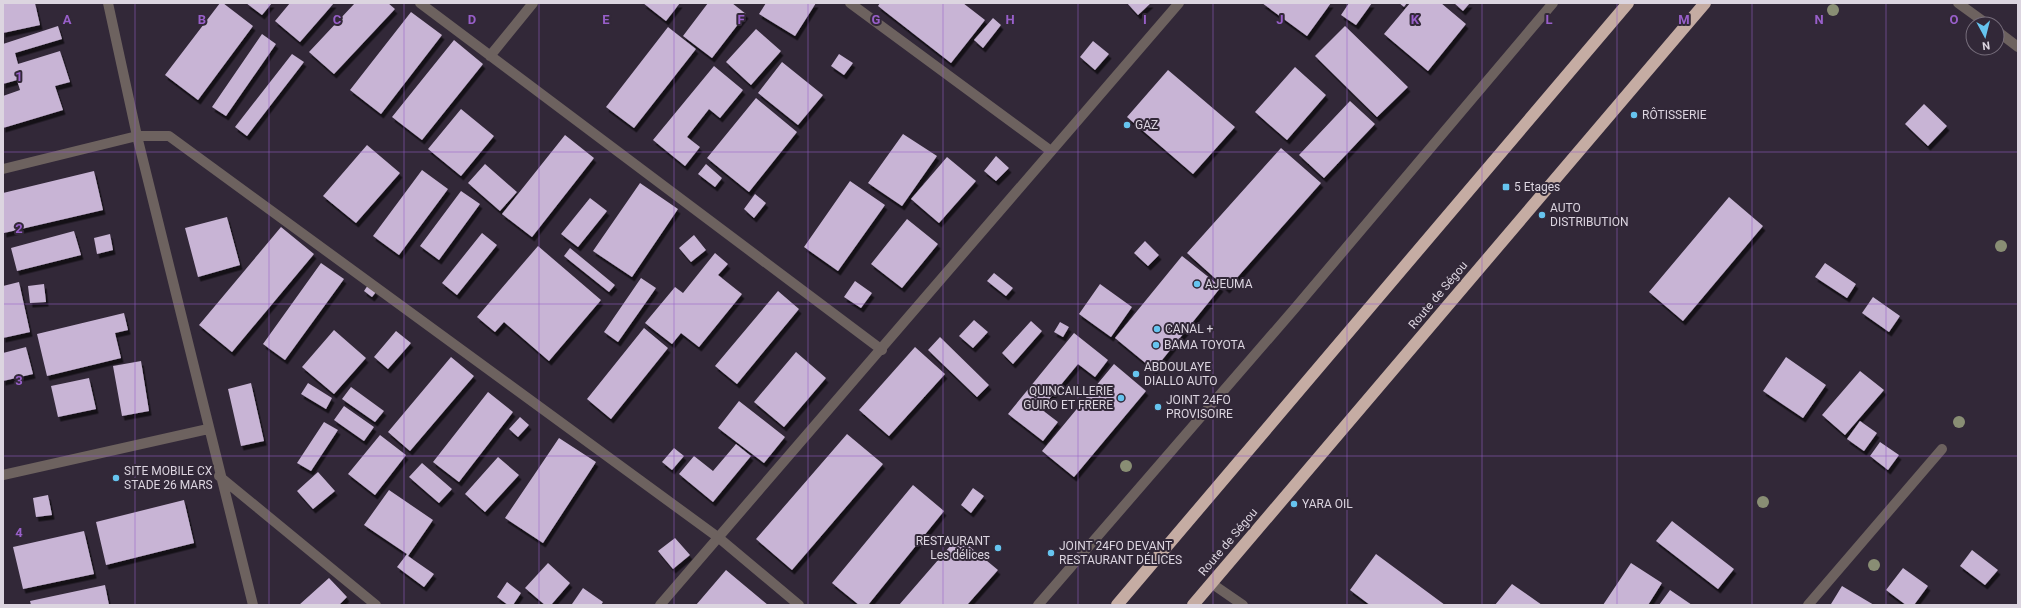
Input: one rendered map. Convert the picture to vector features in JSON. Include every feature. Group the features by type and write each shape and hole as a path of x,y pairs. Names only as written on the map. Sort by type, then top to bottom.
{"highway":[{"path":"1118,605 1628,3"},
{"name":"Route de Ségou","path":"1193,605 1705,3"}],"street":[{"path":"108,3 137,136 219,476 253,605"},
{"path":"420,3 882,350"},
{"path":"490,56 533,3"},
{"path":"660,605 882,350 1179,3"},
{"path":"1038,605 1290,313 1553,3"},
{"path":"1958,3 1976,16"},
{"path":"856,5 1051,151"},
{"path":"2005,37 2018,47"},
{"path":"3,169 137,136 169,136 719,538 799,605"},
{"path":"3,475 208,429"},
{"path":"1808,605 1942,449"},
{"path":"219,476 376,605"},
{"path":"1211,583 1243,605"}],"building":[{"path":"3,3 35,3 40,25 3,33"},
{"path":"220,3 223,3 253,26 198,100 165,75"},
{"path":"246,3 272,3 262,15"},
{"path":"290,3 334,3 300,42 275,21"},
{"path":"355,3 388,3 395,9 334,74 309,52"},
{"path":"643,3 680,3 666,21"},
{"path":"708,3 732,3 746,14 712,58 683,36"},
{"path":"766,3 816,3 795,36 759,14"},
{"path":"880,3 963,3 985,20 951,63 878,6"},
{"path":"1127,3 1151,3 1138,15"},
{"path":"1262,3 1331,3 1307,36"},
{"path":"1349,3 1372,3 1356,25 1341,15"},
{"path":"1399,3 1407,3 1404,7"},
{"path":"1410,3 1441,3 1466,24 1428,71 1384,34"},
{"path":"1454,3 1470,3 1463,11"},
{"path":"411,12 442,35 381,114 350,90"},
{"path":"993,18 1001,25 983,48 974,40"},
{"path":"58,26 62,39 15,53 18,64 60,51 70,82 55,86 63,110 3,128 3,96 20,90 17,80 3,84 3,44"},
{"path":"1345,26 1408,87 1377,117 1315,56"},
{"path":"668,27 696,49 634,128 606,107"},
{"path":"756,29 781,51 751,85 726,62"},
{"path":"262,34 276,44 226,116 212,107"},
{"path":"454,40 483,64 422,140 392,117"},
{"path":"1093,41 1109,54 1095,70 1080,57"},
{"path":"292,54 304,62 247,136 235,127"},
{"path":"839,54 853,63 844,75 831,66"},
{"path":"782,62 823,95 798,125 758,93"},
{"path":"714,66 743,90 720,118 709,109 687,137 700,147 685,166 653,140"},
{"path":"1295,67 1326,95 1287,140 1255,112"},
{"path":"1168,70 1235,127 1193,174 1127,117"},
{"path":"756,98 797,132 749,192 707,158"},
{"path":"1350,101 1375,124 1324,178 1299,155"},
{"path":"1924,104 1947,126 1928,146 1905,124"},
{"path":"461,109 494,136 461,176 428,149"},
{"path":"903,134 937,156 902,206 868,183"},
{"path":"565,135 594,158 532,237 502,214"},
{"path":"367,145 400,173 356,223 323,196"},
{"path":"1281,148 1321,183 1227,289 1187,253"},
{"path":"996,156 1009,168 996,181 984,171"},
{"path":"947,157 976,181 939,223 911,199"},
{"path":"485,164 517,192 500,211 468,183"},
{"path":"706,164 722,178 715,187 698,174"},
{"path":"422,170 448,189 399,255 373,236"},
{"path":"94,171 103,210 4,233 3,193"},
{"path":"850,181 885,205 838,271 804,247"},
{"path":"640,183 678,209 632,277 593,251"},
{"path":"461,191 480,204 439,260 420,246"},
{"path":"755,194 766,203 754,218 744,209"},
{"path":"1729,197 1763,226 1683,321 1649,292"},
{"path":"590,198 607,211 578,247 561,234"},
{"path":"227,217 240,265 198,277 185,228"},
{"path":"907,219 938,244 902,288 871,264"},
{"path":"281,227 314,254 232,352 199,325"},
{"path":"74,231 81,255 17,271 11,248"},
{"path":"482,233 497,245 457,295 442,283"},
{"path":"110,234 113,250 97,254 94,238"},
{"path":"694,235 706,250 691,262 679,248"},
{"path":"1145,241 1159,255 1148,266 1134,253"},
{"path":"538,246 601,300 549,361 504,322 495,332 477,317"},
{"path":"570,248 615,285 609,292 564,256"},
{"path":"715,253 728,264 718,275 742,294 699,347 681,333 672,344 645,323 675,287 683,293"},
{"path":"1182,256 1221,287 1154,370 1115,338"},
{"path":"321,263 344,279 285,360 263,344"},
{"path":"1825,263 1856,284 1847,298 1815,277"},
{"path":"994,273 1013,288 1006,296 987,281"},
{"path":"641,278 656,288 618,342 604,332"},
{"path":"855,281 872,293 861,308 844,297"},
{"path":"19,282 30,332 3,338 3,286"},
{"path":"44,284 46,302 30,303 28,286"},
{"path":"1100,284 1132,307 1111,337 1079,314"},
{"path":"368,285 376,292 372,297 364,291"},
{"path":"778,291 799,309 737,384 715,366"},
{"path":"1873,297 1900,316 1889,332 1862,313"},
{"path":"124,313 128,330 115,333 121,358 47,376 37,334"},
{"path":"974,320 988,332 973,348 959,336"},
{"path":"1031,321 1042,331 1013,364 1002,353"},
{"path":"1060,322 1069,327 1063,337 1054,332"},
{"path":"644,328 668,348 611,419 587,399"},
{"path":"334,330 366,358 334,394 302,367"},
{"path":"396,331 411,343 388,369 374,357"},
{"path":"1074,333 1108,360 1095,377 1078,364 1041,409 1058,422 1043,441 1008,414"},
{"path":"940,337 989,385 977,397 928,350"},
{"path":"26,347 33,374 3,381 3,353"},
{"path":"915,347 945,374 889,436 859,410"},
{"path":"796,352 826,378 784,427 754,402"},
{"path":"451,357 474,376 410,451 388,432"},
{"path":"1786,357 1826,385 1803,418 1763,391"},
{"path":"141,361 149,411 122,416 113,366"},
{"path":"1114,364 1146,391 1074,477 1042,451"},
{"path":"1860,371 1884,390 1845,435 1822,415"},
{"path":"89,378 96,409 58,417 51,386"},
{"path":"251,383 264,441 241,446 228,389"},
{"path":"308,383 332,398 326,409 301,394"},
{"path":"351,387 384,411 375,422 342,399"},
{"path":"488,392 513,412 459,482 433,462"},
{"path":"739,401 785,437 764,463 718,428"},
{"path":"344,406 374,427 364,441 334,420"},
{"path":"520,417 529,425 518,437 509,429"},
{"path":"1860,421 1877,433 1864,451 1847,439"},
{"path":"324,422 338,430 311,471 297,463"},
{"path":"847,434 883,464 792,570 756,539"},
{"path":"380,435 406,455 375,495 348,474"},
{"path":"559,438 596,462 543,543 505,518"},
{"path":"1880,442 1899,455 1888,470 1870,456"},
{"path":"736,444 751,456 713,502 679,474 694,456 713,471"},
{"path":"674,448 684,456 672,470 662,462"},
{"path":"498,457 519,475 485,512 465,494"},
{"path":"422,463 452,489 439,503 409,477"},
{"path":"318,472 335,491 313,509 297,491"},
{"path":"913,485 944,511 868,605 859,605 832,583"},
{"path":"973,488 984,496 971,513 961,505"},
{"path":"389,490 433,520 408,556 434,574 424,587 397,567 407,554 364,525"},
{"path":"48,495 52,515 36,517 33,498"},
{"path":"184,500 194,543 106,565 96,522"},
{"path":"1672,521 1734,569 1718,589 1656,541"},
{"path":"84,531 94,574 23,589 13,547"},
{"path":"958,537 998,570 967,605 899,605"},
{"path":"675,538 690,555 673,569 658,551"},
{"path":"1972,550 1998,570 1985,585 1960,566"},
{"path":"1376,554 1445,605 1370,605 1350,590"},
{"path":"548,563 570,583 551,605 545,605 525,588"},
{"path":"1631,563 1662,583 1648,605 1603,605"},
{"path":"1903,568 1928,586 1914,605 1906,605 1886,590"},
{"path":"726,570 768,605 696,605"},
{"path":"329,578 347,597 339,605 299,605"},
{"path":"507,582 521,593 513,605 508,605 497,597"},
{"path":"1512,584 1542,605 1495,605"},
{"path":"105,585 109,605 31,605 30,601"},
{"path":"1842,586 1874,605 1831,604"},
{"path":"583,588 603,602 601,605 572,604"},
{"path":"1670,590 1692,605 1659,605"}],"place":[{"name":"RÔTISSERIE","path":"1634,115"},
{"name":"GAZ","path":"1127,125"},
{"name":"5 Etages","path":"1506,187"},
{"name":"AUTO DISTRIBUTION","path":"1542,215"},
{"name":"AJEUMA","path":"1197,284"},
{"name":"CANAL +","path":"1157,329"},
{"name":"BAMA TOYOTA","path":"1156,345"},
{"name":"ABDOULAYE DIALLO AUTO","path":"1136,374"},
{"name":"QUINCAILLERIE GUIRO ET FRERE","path":"1121,398"},
{"name":"JOINT 24FO PROVISOIRE","path":"1158,407"},
{"name":"SITE MOBILE CX STADE 26 MARS","path":"116,478"},
{"name":"YARA OIL","path":"1294,504"},
{"name":"RESTAURANT Les délices","path":"998,548"},
{"name":"JOINT 24FO DEVANT RESTAURANT DÉLICES","path":"1051,553"}]}
